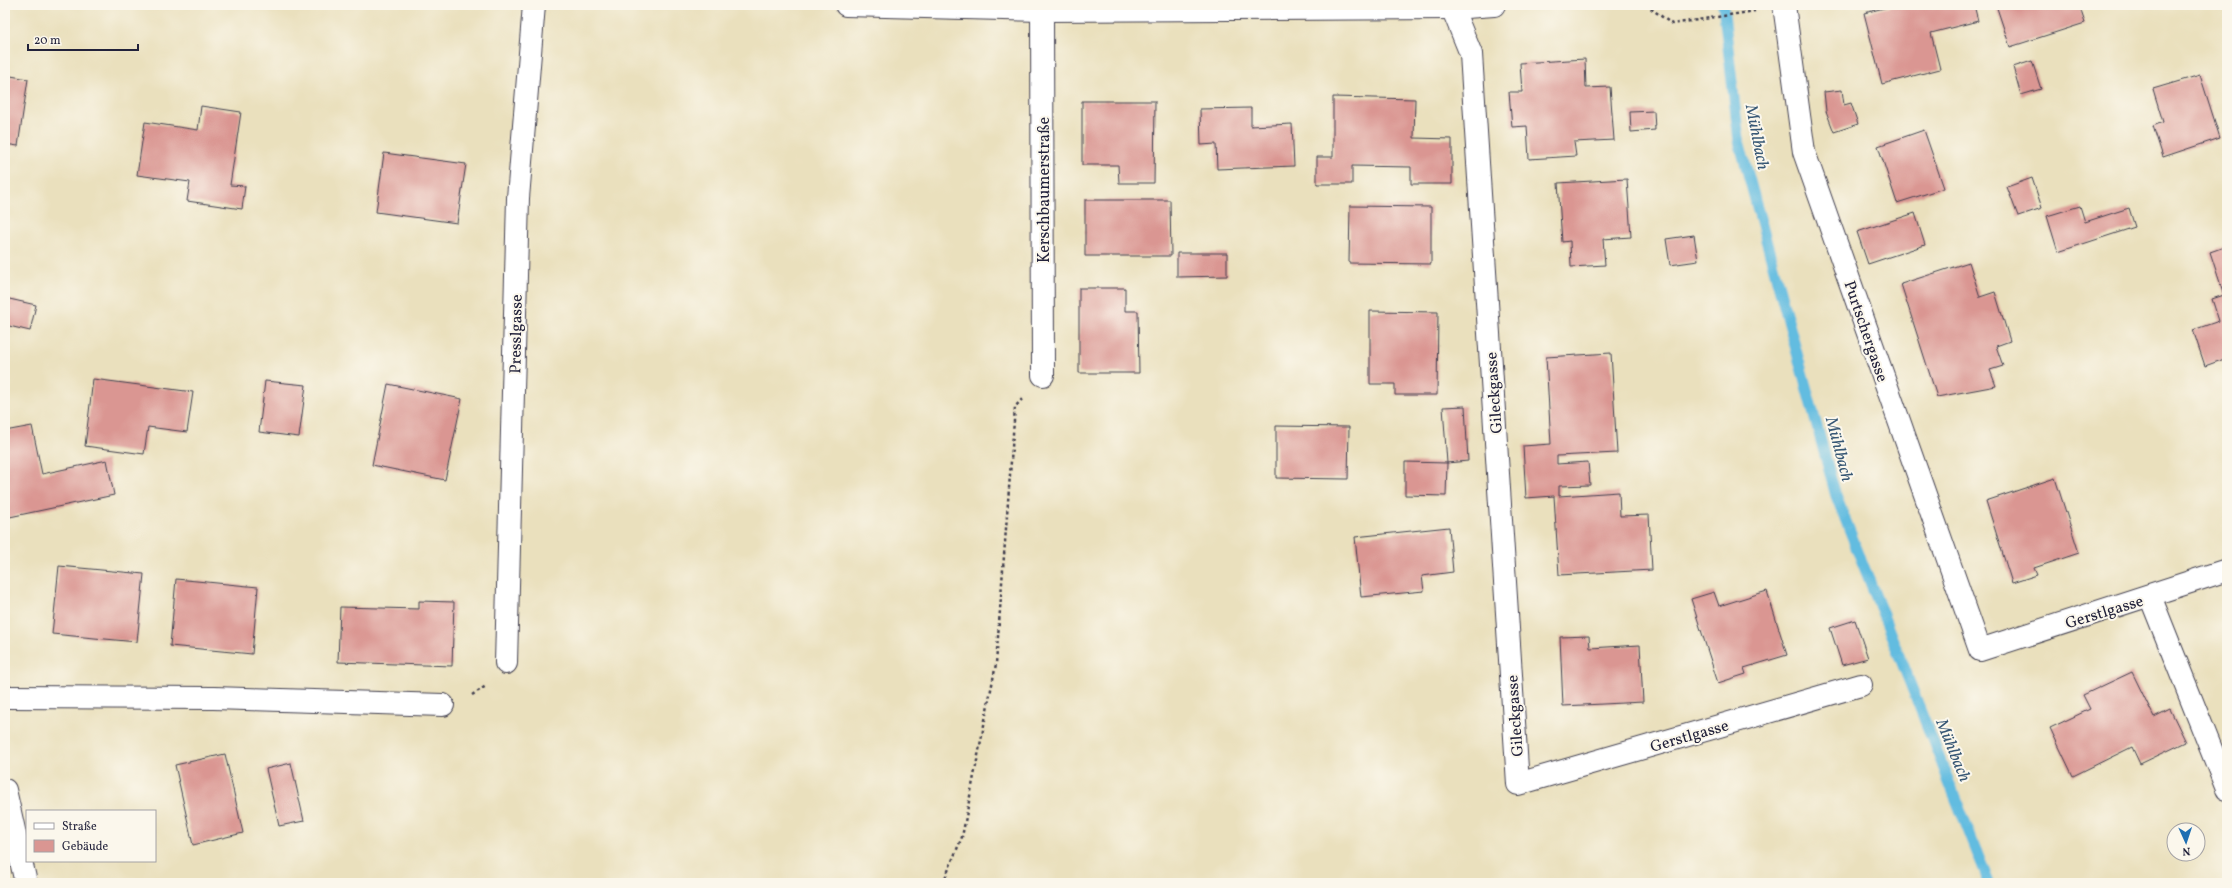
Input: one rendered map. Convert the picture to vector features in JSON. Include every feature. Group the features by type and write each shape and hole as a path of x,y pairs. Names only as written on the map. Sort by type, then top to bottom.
{"street":[{"name":"Presslgasse","path":"506,663 518,198 534,5"},
{"path":"846,5 1042,7 1452,7 1494,5"},
{"name":"Purtschergasse","path":"1783,6 1804,152 1980,650"},
{"name":"Kerschbaumerstraße","path":"1042,7 1043,374"},
{"name":"Gileckgasse","path":"1452,7 1472,54 1518,784"},
{"name":"Gerstlgasse","path":"1980,650 2227,570"},
{"path":"2150,596 2227,789"},
{"name":"Gerstlgasse","path":"1518,784 1860,685"},
{"path":"5,698 214,698 443,704"},
{"path":"5,790 26,883"}],"path":[{"path":"1646,5 1672,24 1783,6"},
{"path":"943,883 962,837 996,664 1015,407 1043,374"},
{"path":"443,704 482,690 496,678 506,663"}],"building":[{"path":"1896,5 1974,5 1978,21 1931,33 1940,69 1882,84 1864,13"},
{"path":"1996,5 2079,5 2085,23 2010,47"},
{"path":"1585,59 1586,88 1610,87 1614,140 1574,142 1576,156 1529,159 1527,126 1512,127 1509,92 1522,92 1520,63"},
{"path":"2032,61 2041,89 2021,95 2013,67"},
{"path":"5,75 28,79 18,146 5,144"},
{"path":"2200,75 2220,138 2163,157 2153,126 2163,122 2153,89"},
{"path":"1842,90 1844,105 1851,103 1858,124 1834,132 1826,111 1824,92"},
{"path":"1333,97 1415,99 1414,138 1452,139 1452,184 1411,184 1411,167 1352,166 1352,184 1317,184 1317,157 1333,157"},
{"path":"1082,101 1155,101 1154,183 1119,183 1118,165 1082,165"},
{"path":"201,106 241,112 230,185 245,186 242,209 187,201 190,182 137,175 145,122 198,130"},
{"path":"1251,108 1251,126 1292,124 1294,166 1217,169 1216,144 1201,145 1200,109"},
{"path":"1654,111 1655,130 1631,132 1630,112"},
{"path":"1924,130 1944,188 1897,203 1878,146"},
{"path":"384,153 466,164 457,223 376,212"},
{"path":"2032,178 2042,208 2018,216 2007,187"},
{"path":"1627,179 1631,237 1603,239 1605,265 1571,267 1570,241 1562,242 1558,183"},
{"path":"1085,200 1170,200 1171,256 1085,256"},
{"path":"1350,206 1431,207 1431,264 1349,263"},
{"path":"2080,206 2085,222 2129,208 2135,227 2058,252 2047,216"},
{"path":"1915,213 1925,245 1868,264 1857,232"},
{"path":"1694,235 1698,261 1670,265 1666,239"},
{"path":"2227,246 2227,358 2205,366 2193,330 2219,321 2212,299 2224,295 2210,252"},
{"path":"1177,253 1227,253 1227,276 1177,277"},
{"path":"1969,262 1980,297 1995,292 2010,341 1996,346 2003,366 1990,370 1996,386 1937,397 1901,284"},
{"path":"1079,288 1125,288 1125,311 1138,311 1139,373 1079,373"},
{"path":"5,298 36,305 30,331 5,325"},
{"path":"1370,311 1438,312 1437,395 1395,395 1395,384 1370,384"},
{"path":"1611,353 1617,453 1557,456 1557,464 1588,462 1590,485 1559,486 1559,496 1619,492 1620,516 1649,515 1652,570 1559,575 1554,496 1526,498 1523,446 1551,444 1546,357"},
{"path":"93,379 193,392 187,432 148,427 144,454 85,446"},
{"path":"265,381 306,385 299,437 259,432"},
{"path":"388,384 462,399 445,480 372,465"},
{"path":"1465,406 1468,461 1447,463 1443,407"},
{"path":"32,426 42,474 107,460 114,495 5,518 5,431"},
{"path":"1276,426 1349,427 1348,479 1276,478"},
{"path":"1405,462 1447,463 1446,496 1405,495"},
{"path":"2055,478 2079,553 2034,568 2037,575 2012,583 1986,501"},
{"path":"1449,527 1453,572 1422,576 1424,591 1361,597 1355,537"},
{"path":"59,566 144,574 137,642 52,634"},
{"path":"176,579 258,587 252,654 170,646"},
{"path":"1767,591 1787,655 1744,668 1746,674 1718,683 1691,599 1714,592 1719,606"},
{"path":"419,601 454,602 452,666 338,662 340,607 419,609"},
{"path":"1855,620 1868,658 1842,665 1830,628"},
{"path":"1589,636 1590,648 1640,645 1643,702 1563,706 1560,637"},
{"path":"2132,672 2154,717 2170,709 2186,742 2140,764 2132,747 2073,776 2050,728 2090,709 2083,695"},
{"path":"225,754 243,833 193,845 175,765"},
{"path":"291,763 304,821 279,826 266,769"}],"waterway":[{"name":"Mühlbach","path":"1723,5 1739,141 1836,496 1989,883"}]}
